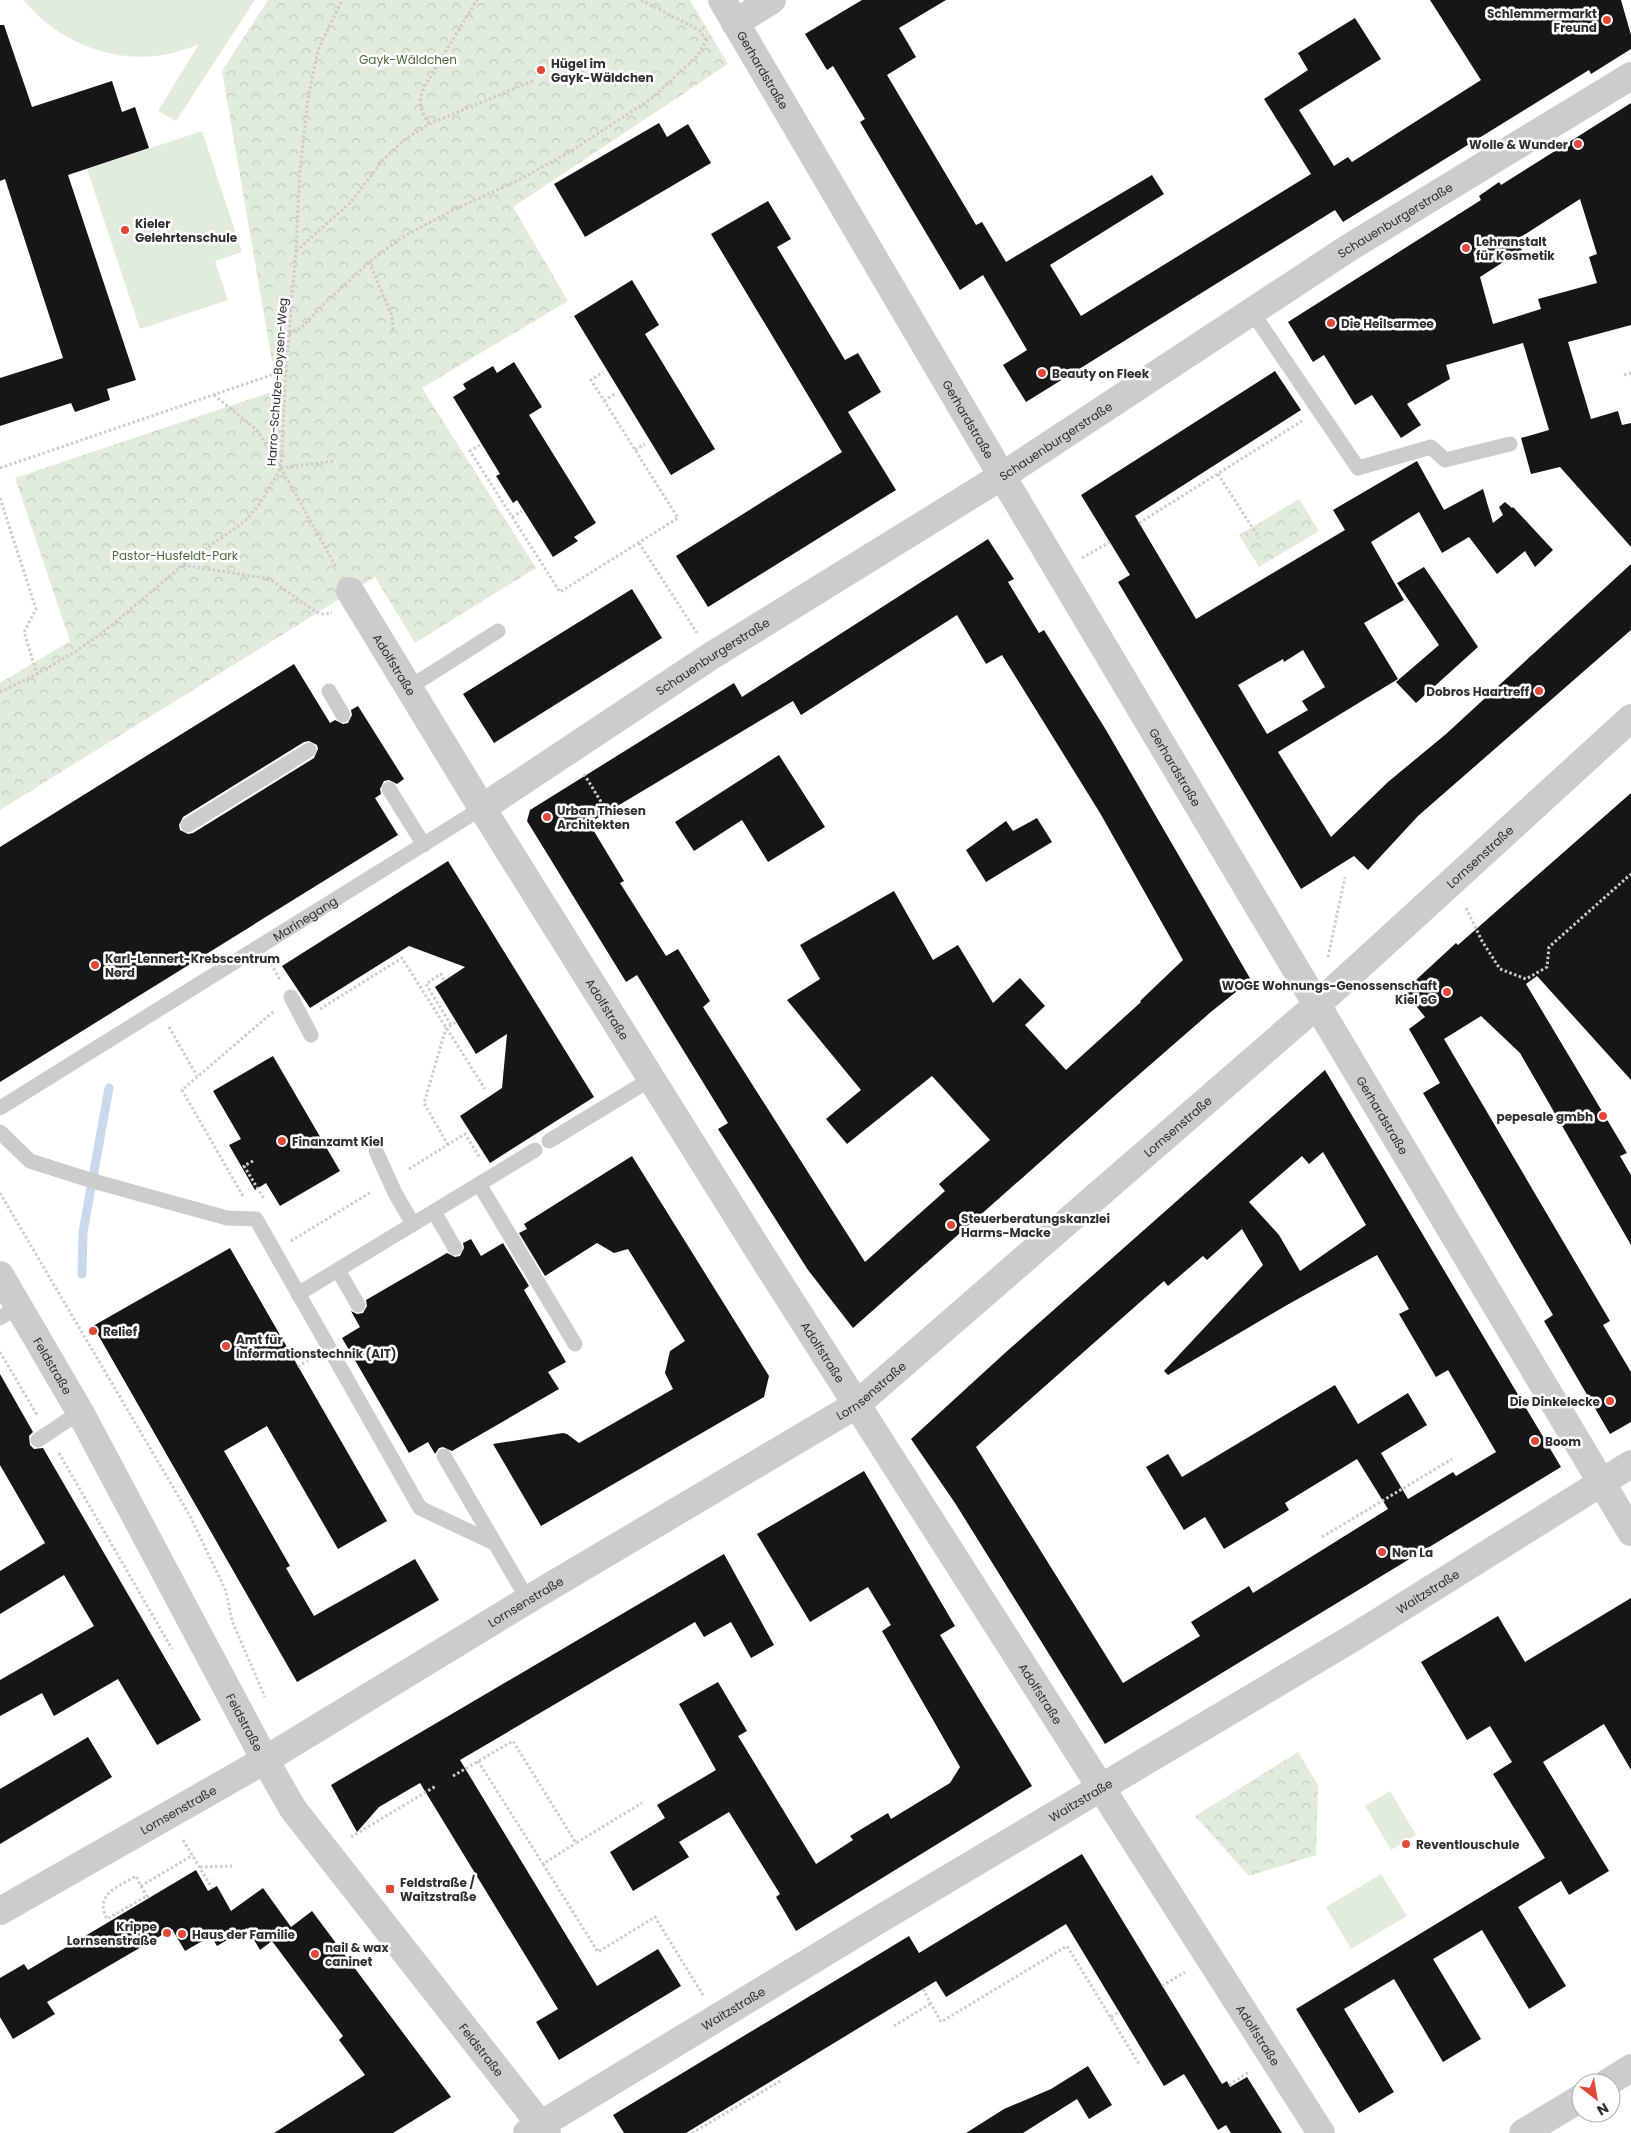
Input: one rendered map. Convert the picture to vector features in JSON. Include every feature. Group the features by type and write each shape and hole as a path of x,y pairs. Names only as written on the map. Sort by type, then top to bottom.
{"street":[{"path":"729,11 772,0"},
{"name":"Gerhardstraße","path":"729,11 1002,476 1631,1532"},
{"name":"Schauenburgerstraße","path":"482,808 711,656 1002,476 1347,249 1631,76"},
{"name":"Adolfstraße","path":"353,597 651,1080 856,1405 1321,2133"},
{"name":"Lornsenstraße","path":"0,1911 265,1760 528,1600 856,1405 1318,1004 1631,718"},
{"name":"Feldstraße","path":"0,1275 9,1312 80,1412 265,1760 293,1809 538,2130"},
{"name":"Waitzstraße","path":"538,2130 718,2017 880,1919 1356,1636 1631,1464"},
{"path":"1523,2133 1571,2104"}],"lane":[{"path":"1252,312 1358,468 1431,447 1445,460 1510,444"},
{"path":"410,687 498,631"},
{"path":"329,691 343,715"},
{"path":"188,825 308,750"},
{"path":"389,788 424,844"},
{"name":"Marinegang","path":"0,1108 482,808"},
{"path":"291,997 311,1035"},
{"path":"549,1141 651,1080"},
{"path":"0,1132 30,1160 227,1218 256,1220 420,1508 494,1543"},
{"path":"376,1150 389,1181 413,1224"},
{"path":"298,1294 535,1150"},
{"path":"485,1180 575,1344"},
{"path":"434,1212 455,1248"},
{"path":"338,1270 358,1305"},
{"path":"42,1436 80,1412"},
{"path":"444,1456 528,1600"}],"path":[{"name":"Harro-Schulze-Boysen-Weg","path":"0,692 37,674 102,633 183,565 245,521 260,505 281,468 300,169 308,98 318,50 342,0"},
{"path":"429,124 421,107 420,100 424,87 476,0"},
{"path":"641,0 699,30 706,40"},
{"path":"289,334 301,328 369,262 401,238 453,210 515,182 573,150 652,98 696,57 706,40 729,11"},
{"path":"296,251 350,203 383,160 404,140 429,124 535,80"},
{"path":"369,262 392,316 393,333"},
{"path":"0,468 286,370"},
{"path":"480,445 470,451 560,592 678,518 591,380 603,372"},
{"path":"1624,375 1631,373"},
{"path":"604,401 616,393"},
{"path":"183,565 264,578 274,582 308,608 324,614 340,611 353,597 281,468 257,430 214,395"},
{"path":"1139,523 1319,410"},
{"path":"635,450 645,444"},
{"path":"281,468 334,461"},
{"path":"1218,474 1259,538"},
{"path":"0,498 36,609 24,632 37,674"},
{"path":"512,517 522,511"},
{"path":"639,543 711,656"},
{"path":"569,750 603,805 588,815"},
{"path":"1452,881 1482,941 1500,969 1526,978 1547,967 1549,947 1631,874"},
{"path":"1327,958 1345,876"},
{"path":"256,1220 182,1090 291,997 260,947"},
{"path":"303,1020 402,958 484,1090"},
{"path":"444,980 441,974 426,984 451,1025"},
{"path":"159,1010 197,1076"},
{"path":"448,1145 424,1103 446,1028 456,1022"},
{"path":"285,1233 290,1242 465,1134 485,1180"},
{"path":"254,1161 244,1166 264,1200"},
{"path":"0,1193 190,1516 226,1591 232,1621 264,1690 266,1701"},
{"path":"0,1352 42,1436 177,1657"},
{"path":"1322,1537 1452,1459"},
{"path":"453,1776 513,1741 576,1843"},
{"path":"478,1761 598,1952 655,1917 718,2017"},
{"path":"326,1852 436,1786"},
{"path":"543,1864 642,1803"},
{"path":"169,1815 212,1888"},
{"path":"141,1886 193,1855"},
{"path":"200,1867 232,1866"},
{"path":"136,1876 141,1886 148,1897 107,1919 102,1904 109,1894 136,1876"},
{"path":"923,1989 941,2022 1067,1946 1139,2064"},
{"path":"894,2026 930,2004"},
{"path":"1111,2018 1119,2012"},
{"path":"692,2133 782,2080"}],"green space":[{"path":"24,0 255,0 176,121 158,111 199,44 177,52 156,56 134,57 113,54 73,40 39,16"},
{"path":"268,0 690,0 728,64 513,207 568,301 422,388 536,568 415,643 375,577 0,810 0,683 70,641 15,478 277,390 222,71"},
{"path":"202,131 242,252 215,261 228,300 140,329 87,169"},
{"path":"1299,499 1319,531 1259,567 1239,535"},
{"path":"1298,1752 1318,1785 1316,1855 1249,1876 1195,1816"},
{"path":"1390,1791 1416,1835 1391,1850 1365,1806"},
{"path":"1381,1874 1407,1916 1351,1949 1326,1907"}],"building":[{"path":"862,0 946,0 899,28 916,57 887,75 976,225 982,222 1006,262 1152,175 1164,194 1050,265 1081,316 1311,174 1264,99 1308,70 1298,53 1355,18 1381,59 1299,110 1334,166 1348,157 1352,162 1481,80 1430,0 1621,0 1631,35 1631,49 1591,74 1589,70 1343,222 1335,210 1026,402 1003,365 1027,350 983,275 960,290 860,122 865,119 833,66 827,70 805,34"},
{"path":"0,25 4,25 32,107 112,81 122,112 135,107 149,148 68,175 136,380 107,389 110,400 75,412 71,403 0,426 0,378 63,358 5,179 0,181"},
{"path":"1631,103 1631,325 1568,342 1591,419 1618,411 1622,425 1631,423 1631,547 1560,467 1531,474 1521,438 1549,430 1523,343 1446,365 1450,379 1407,404 1421,425 1401,438 1372,395 1355,405 1324,355 1313,362 1288,322 1481,200 1479,196 1499,182 1501,185","holes":["1580,199 1597,254 1589,257 1597,283 1538,299 1541,309 1493,324 1480,277 1522,250 1516,240"]},
{"path":"659,123 667,137 688,124 711,163 585,237 554,184"},
{"path":"768,201 791,239 777,247 845,360 858,353 881,392 848,412 896,490 708,607 676,556 842,452 711,234"},
{"path":"632,280 659,325 645,334 715,449 671,475 574,316"},
{"path":"514,362 542,407 529,415 596,523 574,537 578,541 553,557 517,500 513,503 496,476 500,474 453,397 466,389 463,384 493,366 497,373"},
{"path":"1275,371 1301,410 1135,516 1196,619 1345,530 1333,510 1417,461 1444,510 1483,489 1493,523 1503,515 1499,507 1505,502 1513,507 1553,550 1535,567 1525,551 1497,574 1469,537 1442,553 1419,512 1371,542 1404,600 1364,623 1398,679 1278,752 1331,837 1388,782 1446,734 1631,564 1631,630 1418,816 1368,870 1354,856 1301,889 1118,582 1130,575 1081,495","holes":["1303,650 1325,687 1302,701 1308,710 1267,734 1238,685 1283,659 1284,662"]},
{"path":"988,539 1014,579 1008,582 1039,633 1044,630 1106,730 1251,980 1212,1011 1119,1092 853,1328 808,1270 718,1129 728,1123 637,975 626,982 527,821 530,810 734,683 742,697","holes":["957,615 986,664 1002,655 1100,813 1183,960 1141,1002 1066,1070 1025,1025 1045,1006 1020,978 993,1003 958,945 933,960 894,891 800,945 820,979 787,1000 861,1090 826,1119 847,1144 932,1076 990,1140 939,1184 945,1191 865,1262 703,1007 710,1001 678,949 666,956 620,883 624,881 589,823 793,701 801,715"]},
{"path":"1424,567 1478,647 1416,703 1396,682 1439,645 1397,583"},
{"path":"632,589 662,638 494,743 463,694"},
{"name":"Karl-Lennert-Krebscentrum Nord","path":"294,664 330,723 335,720 343,724 348,723 352,715 351,710 358,706 404,779 397,784 389,780 384,781 380,789 381,794 375,798 398,835 0,1082 0,847","holes":["309,741 317,745 318,749 314,758 193,833 188,834 180,830 179,825 183,817 304,742"]},
{"path":"779,755 825,827 768,862 742,820 694,851 675,822"},
{"path":"1631,793 1631,1080 1537,976 1526,984 1627,1153 1620,1156 1631,1175 1631,1245 1520,1053 1481,1016 1444,1039 1610,1321 1603,1325 1631,1372 1631,1422 1610,1434 1544,1321 1553,1315 1423,1093 1440,1083 1409,1029 1425,1017 1404,991 1456,943 1458,945"},
{"path":"1037,818 1052,842 986,882 966,850 1006,821 1013,831"},
{"path":"448,861 594,1097 490,1163 460,1116 502,1088 507,1034 476,1054 435,987 465,967 409,946 310,1008 282,966"},
{"path":"273,1056 340,1171 280,1206 266,1183 255,1190 229,1145 241,1139 213,1091"},
{"path":"1325,1070 1561,1467 1105,1744 955,1503 911,1439 1006,1352","holes":["1323,1152 1366,1225 1300,1271 1279,1235 1249,1202 1302,1156 1309,1164","1242,1229 1263,1265 1164,1371 1168,1375 1377,1255 1409,1309 1399,1314 1436,1377 1448,1370 1496,1452 1456,1476 1453,1472 1408,1499 1381,1453 1427,1425 1408,1393 1358,1424 1335,1385 1182,1477 1168,1454 1146,1467 1184,1530 1205,1517 1224,1549 1289,1510 1285,1503 1357,1459 1388,1509 1253,1593 1249,1586 1191,1622 1200,1636 1123,1683 976,1447 1164,1281 1168,1286 1203,1256 1207,1260"]},
{"path":"632,1156 769,1376 764,1397 541,1526 493,1444 563,1433 579,1443 673,1389 665,1373 670,1351 685,1341 628,1249 614,1253 597,1243 545,1276 519,1233 527,1229 524,1224"},
{"path":"471,1239 481,1256 503,1243 529,1286 524,1290 566,1362 548,1372 559,1389 452,1451 443,1447 439,1448 435,1454 428,1442 409,1453 342,1338 360,1327 351,1311 357,1314 363,1313 367,1306 366,1300 447,1253 455,1257 460,1256 464,1248 463,1243"},
{"path":"230,1248 387,1521 338,1549 267,1426 224,1451 290,1566 286,1568 314,1616 415,1559 439,1600 297,1682 93,1326"},
{"path":"0,1374 33,1432 29,1436 30,1445 34,1449 43,1448 201,1720 157,1745 118,1679 54,1716 42,1693 0,1716 0,1680 94,1626 64,1575 0,1614 0,1571 45,1543 0,1465"},
{"path":"864,1471 955,1626 940,1635 1032,1786 796,1931 776,1897 780,1894 729,1812 679,1842 689,1857 633,1891 610,1852 665,1818 657,1805 716,1770 679,1704 718,1682 747,1731 738,1736 816,1864 853,1840 850,1836 888,1813 891,1819 950,1783 960,1767 882,1631 891,1625 868,1587 810,1622 757,1534"},
{"path":"724,1554 774,1645 751,1658 731,1622 704,1637 695,1622 460,1760 597,1986 658,1949 681,1986 559,2060 536,2022 558,2009 420,1783 379,1807 357,1832 331,1785"},
{"path":"1631,1598 1631,1770 1604,1724 1543,1762 1609,1871 1569,1895 1561,1881 1518,1907 1566,1986 1529,2009 1482,1930 1433,1959 1481,2039 1443,2062 1394,1979 1344,2009 1394,2092 1359,2113 1296,2009 1545,1858 1493,1774 1512,1762 1490,1726 1467,1740 1421,1662 1498,1616 1525,1662"},
{"path":"88,1737 112,1777 0,1844 0,1789"},
{"path":"1082,1854 1222,2084 1227,2081 1230,2087 1247,2077 1282,2133 1231,2133 1226,2125 1218,2130 1184,2074 1164,2086 1066,1924 946,1997 936,1981 686,2133 624,2133 613,2115 909,1936 919,1953"},
{"path":"196,1870 208,1891 217,1886 231,1911 263,1888 291,1927 312,1911 451,2097 393,2133 274,2133 365,2075 339,2040 343,2036 272,1941 260,1950 247,1928 217,1946 211,1936 185,1951 172,1929 47,2002 55,2014 13,2039 0,2017 0,1978 24,1964 28,1970"},
{"path":"1088,2066 1112,2105 1089,2119 1077,2099 1023,2133 966,2133 1004,2109 1051,2089"}],"waterway":[{"path":"82,1274 83,1232 109,1088"}],"place":[{"name":"Schlemmermarkt Freund","path":"1607,20"},
{"name":"Hügel im Gayk-Wäldchen","path":"541,70"},
{"name":"Wolle & Wunder","path":"1578,144"},
{"name":"Kieler Gelehrtenschule","path":"125,230"},
{"name":"Lehranstalt für Kosmetik","path":"1466,248"},
{"name":"Die Heilsarmee","path":"1331,323"},
{"name":"Beauty on Fleek","path":"1042,373"},
{"name":"Dobros Haartreff","path":"1539,691"},
{"name":"Urban Thiesen Architekten","path":"547,817"},
{"name":"Karl-Lennert-Krebscentrum Nord","path":"95,965"},
{"name":"WOGE Wohnungs-Genossenschaft Kiel eG","path":"1447,992"},
{"name":"pepesale gmbh","path":"1603,1116"},
{"name":"Finanzamt Kiel","path":"282,1141"},
{"name":"Steuerberatungskanzlei Harms-Macke","path":"951,1225"},
{"name":"Relief","path":"93,1331"},
{"name":"Amt für Informationstechnik (AIT)","path":"226,1346"},
{"name":"Die Dinkelecke","path":"1610,1401"},
{"name":"Boom","path":"1535,1441"},
{"name":"Non La","path":"1382,1552"},
{"name":"Reventlouschule","path":"1406,1844"},
{"name":"Feldstraße / Waitzstraße","path":"390,1889"},
{"name":"Krippe Lornsenstraße","path":"167,1933"},
{"name":"Haus der Familie","path":"182,1934"},
{"name":"nail & wax caninet","path":"315,1954"}],"park label":[{"name":"Gayk-Wäldchen","path":"408,59"},
{"name":"Pastor-Husfeldt-Park","path":"175,555"}]}
